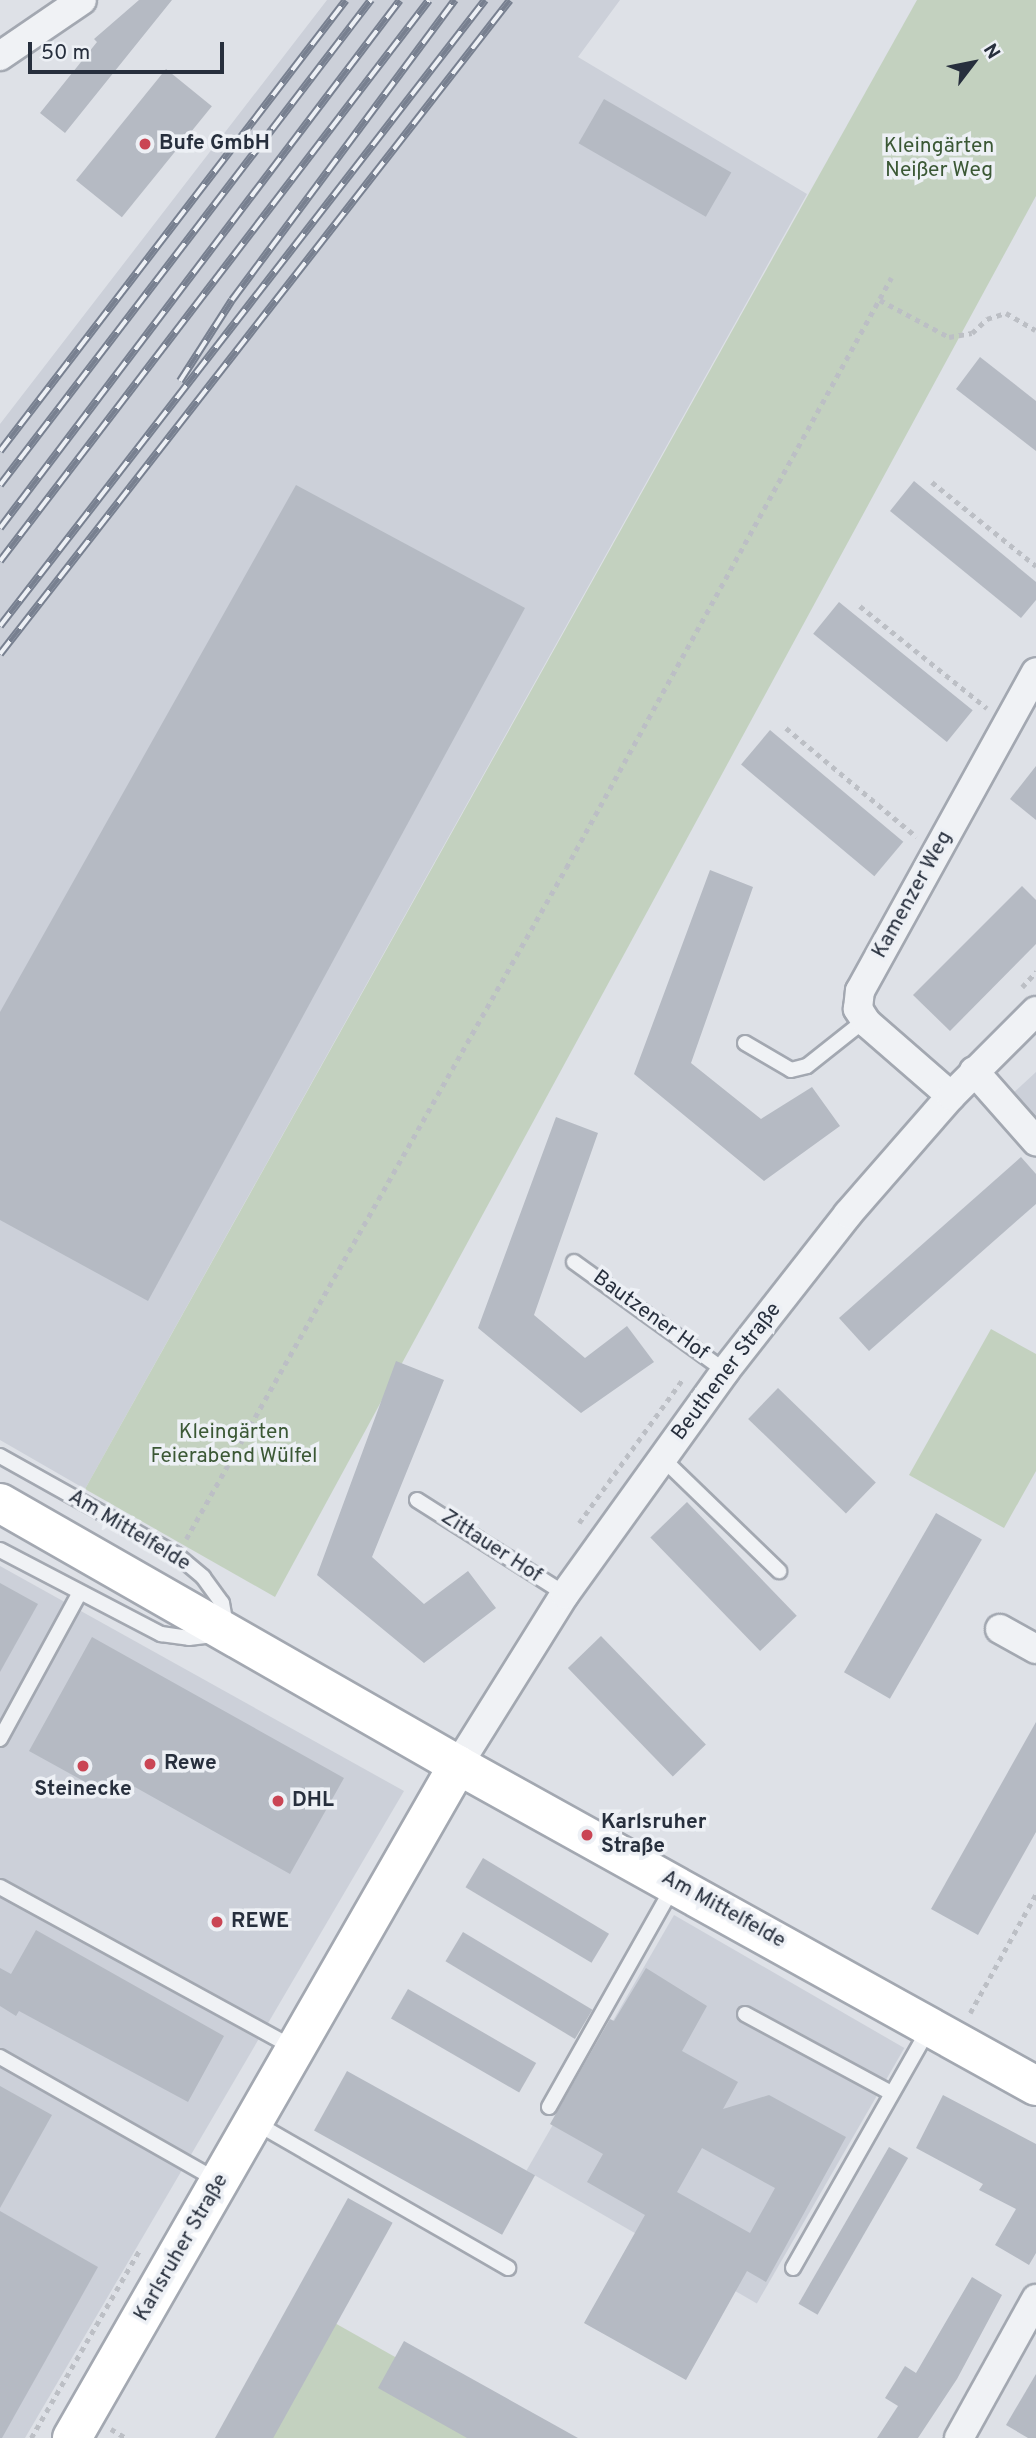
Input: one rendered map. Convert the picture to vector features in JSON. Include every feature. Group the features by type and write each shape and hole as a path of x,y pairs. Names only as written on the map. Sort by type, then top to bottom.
{"street":[{"path":"0,56 82,0"},
{"name":"Kamenzer Weg","path":"865,1020 858,1009 860,992 1036,672"},
{"name":"Beuthener Straße","path":"457,1765 565,1594 725,1371 848,1214 974,1071 1036,1011"},
{"path":"865,1020 951,1096"},
{"path":"974,1071 1036,1141"},
{"name":"Am Mittelfelde","path":"0,1503 457,1765 1036,2086"},
{"path":"1000,1629 1036,1649"},
{"name":"Karlsruher Straße","path":"72,2438 221,2182 457,1765"},
{"path":"959,2438 1036,2299"}],"lane":[{"path":"745,1043 791,1070 807,1066 865,1020"},
{"name":"Bautzener Hof","path":"575,1262 725,1371"},
{"name":"Am Mittelfelde","path":"0,1456 177,1555 203,1577 222,1603 227,1633"},
{"path":"662,1458 779,1571"},
{"name":"Zittauer Hof","path":"417,1500 565,1594"},
{"path":"0,1550 79,1594 161,1634 189,1638 227,1633"},
{"path":"0,1739 79,1594"},
{"path":"549,2107 674,1884"},
{"path":"0,1887 297,2049"},
{"path":"745,2014 891,2093"},
{"path":"793,2268 931,2026"},
{"path":"0,2057 221,2182"},
{"path":"254,2123 508,2269"}],"path":[{"path":"177,1555 566,868 891,278"},
{"path":"880,300 949,337 972,333 987,319 1006,313 1036,330"},
{"path":"932,482 1036,566"},
{"path":"860,606 1007,724"},
{"path":"786,728 936,853"},
{"path":"968,2015 1036,1894"}],"shaded area":[{"path":"327,0 620,0 578,57 807,194 85,1489 0,1440 0,424"},
{"path":"1036,1072 1036,1125 1010,1096"},
{"path":"0,1566 404,1791 25,2438 0,2438"},
{"path":"674,1915 904,2048 757,2303 527,2170"}],"green space":[{"name":"Kleingärten Feierabend Wülfel","path":"917,0 1036,0 1036,196 275,1597 85,1489"},
{"path":"991,1329 1036,1354 1036,1471 1004,1528 909,1475"},
{"path":"333,2322 475,2402 520,2438 271,2438"}],"building":[{"path":"139,0 172,0 65,133 40,113 97,42 94,39"},
{"name":"Bufe GmbH","path":"166,69 212,106 122,217 76,180"},
{"path":"604,99 731,172 706,217 578,143"},
{"path":"980,357 1036,401 1036,451 956,389"},
{"path":"914,481 1036,582 1036,600 1021,618 890,511"},
{"path":"296,485 525,608 148,1301 0,1220 0,1012"},
{"path":"839,602 973,710 947,742 813,634"},
{"path":"770,730 903,842 874,876 741,764"},
{"path":"1036,766 1036,820 1010,799"},
{"path":"710,870 753,887 691,1063 761,1119 812,1087 840,1126 764,1181 634,1074"},
{"path":"1022,886 1036,900 1036,944 950,1031 913,995"},
{"path":"556,1117 598,1133 534,1315 585,1358 627,1326 654,1362 581,1413 478,1328"},
{"path":"1021,1157 1036,1174 1036,1204 869,1351 839,1318"},
{"path":"396,1361 444,1380 372,1557 424,1604 468,1571 496,1608 424,1663 317,1575"},
{"path":"778,1388 876,1482 846,1513 748,1419"},
{"path":"687,1502 797,1616 760,1651 650,1537"},
{"path":"936,1513 982,1540 890,1699 844,1672"},
{"path":"0,1583 38,1604 0,1672"},
{"path":"601,1636 706,1745 673,1777 568,1668"},
{"path":"92,1637 344,1778 290,1874 126,1782 116,1799 29,1751"},
{"path":"1036,1722 1036,1832 978,1935 931,1909"},
{"path":"483,1858 609,1934 591,1963 465,1887"},
{"path":"36,1930 224,2036 188,2102 19,2011 16,2016 0,2006 0,1968 11,1974"},
{"path":"463,1932 592,2010 575,2039 445,1961"},
{"path":"646,1968 707,2006 682,2051 738,2082 723,2109 769,2095 846,2137 766,2282 747,2271 686,2380 584,2323 645,2215 587,2182 603,2154 550,2124 610,2019 614,2021","holes":["702,2148 775,2188 750,2233 677,2192"]},
{"path":"408,1989 536,2063 519,2092 391,2018"},
{"path":"347,2071 535,2175 502,2235 314,2130"},
{"path":"0,2086 52,2115 0,2208"},
{"path":"943,2095 1036,2144 1036,2253 1029,2265 995,2245 1016,2209 979,2190 983,2184 916,2148"},
{"path":"889,2147 908,2158 818,2315 799,2304"},
{"path":"348,2198 393,2223 273,2438 215,2438"},
{"path":"0,2211 98,2267 2,2438 0,2438"},
{"path":"972,2277 1002,2295 957,2379 918,2438 877,2438 898,2406 885,2398 905,2366 916,2373"},
{"path":"404,2341 578,2438 467,2438 378,2388"},
{"path":"1036,2374 1036,2438 1028,2438 1006,2425"}],"railway":[{"path":"0,451 346,0"},
{"path":"0,485 371,0"},
{"path":"0,528 400,0"},
{"path":"0,561 429,0"},
{"path":"180,381 232,300 455,0"},
{"path":"0,626 485,0"},
{"path":"0,654 510,0"}],"place":[{"name":"Bufe GmbH","path":"145,144"},
{"name":"Rewe","path":"150,1764"},
{"name":"Steinecke","path":"83,1766"},
{"name":"DHL","path":"278,1801"},
{"name":"Karlsruher Straße","path":"587,1835"},
{"name":"REWE","path":"217,1922"}],"park label":[{"name":"Kleingärten Neißer Weg","path":"939,159"}]}
